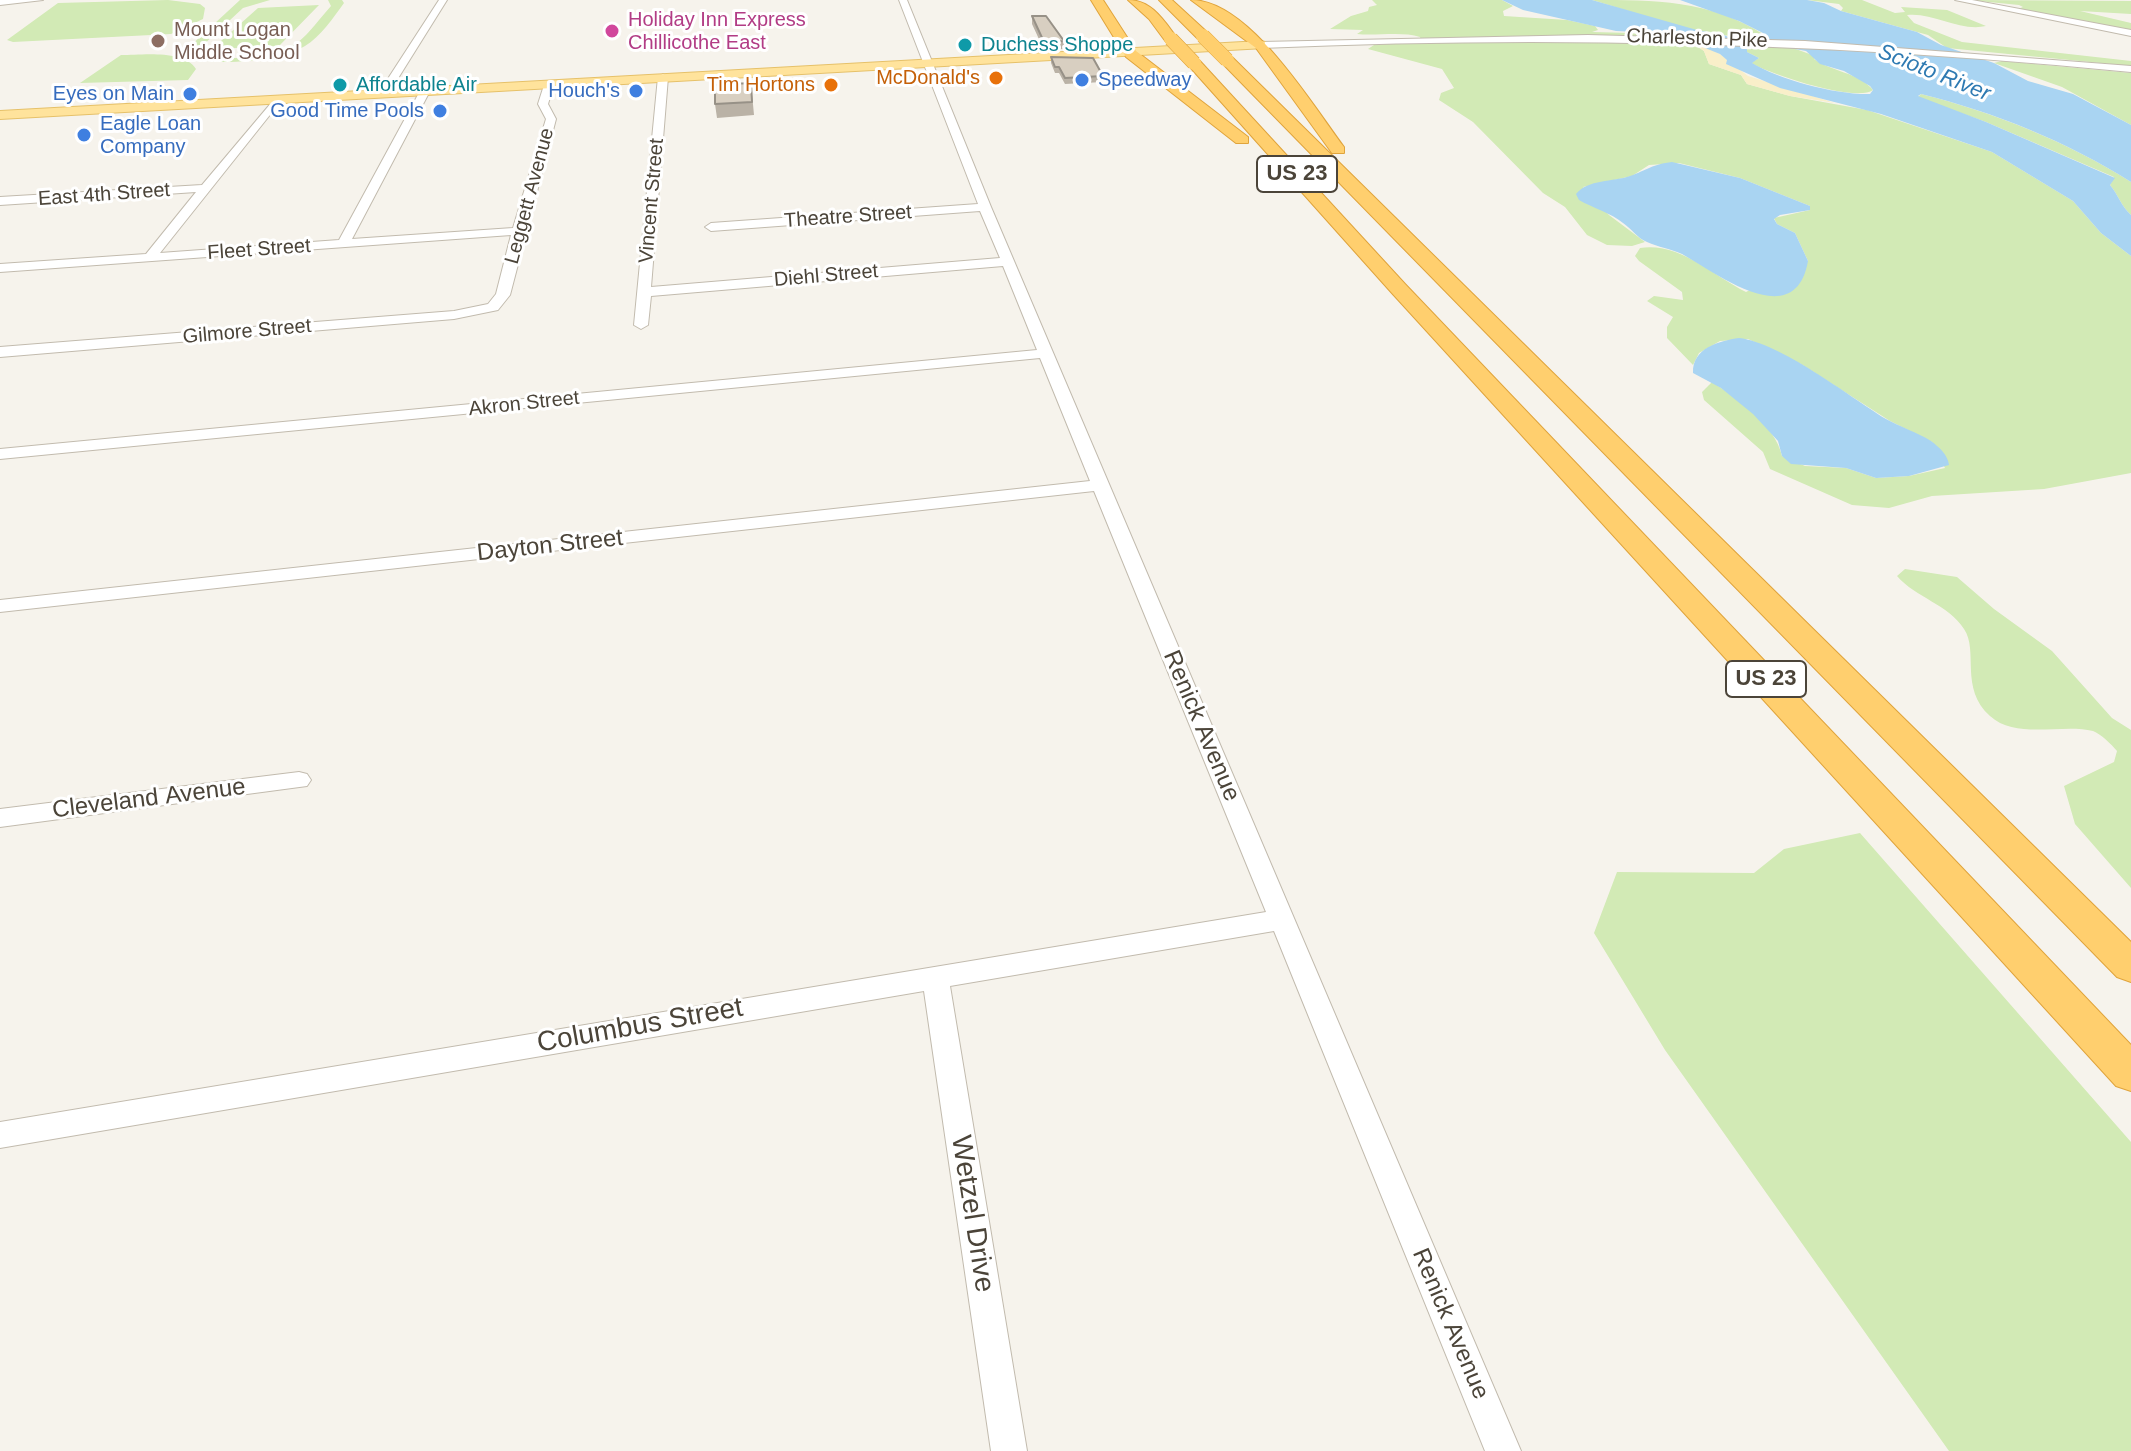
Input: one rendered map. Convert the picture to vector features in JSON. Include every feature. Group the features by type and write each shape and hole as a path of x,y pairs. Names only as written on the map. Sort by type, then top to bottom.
{"highway":[{"path":"1097,0 1131,54 1224,123 1398,288"},
{"name":"US 23","path":"1134,0 1153,16 1398,288 2131,1073"},
{"name":"US 23","path":"1165,0 2131,966"},
{"path":"1197,0 1233,22 1261,45 1355,172 1440,273"}],"main road":[{"path":"1,116 928,61 1131,54 1261,45"}],"street":[{"path":"0,2 39,0"},
{"path":"383,94 443,0"},
{"name":"Renick Avenue","path":"903,0 917,42 928,61 985,207 1503,1451"},
{"path":"1959,0 2131,33"},
{"name":"Charleston Pike","path":"1261,45 1408,39 1695,38 1874,47 2131,69"},
{"name":"Vincent Street","path":"641,325 663,77"},
{"name":"Leggett Avenue","path":"493,307 503,295 551,119 550,112 543,104 549,84"},
{"path":"343,244 425,91"},
{"path":"150,257 277,99"},
{"name":"East 4th Street","path":"0,201 207,188"},
{"name":"Theatre Street","path":"711,227 985,207"},
{"name":"Fleet Street","path":"0,268 518,231"},
{"name":"Diehl Street","path":"643,292 1009,261"},
{"name":"Gilmore Street","path":"0,352 454,315 493,307"},
{"name":"Akron Street","path":"0,454 1048,353"},
{"name":"Dayton Street","path":"0,606 1101,485"},
{"name":"Cleveland Avenue","path":"0,818 299,780"},
{"name":"Columbus Street","path":"0,1135 1281,920"},
{"name":"Wetzel Drive","path":"935,976 1009,1451"}],"green space":[{"path":"168,0 200,4 205,8 203,19 171,34 7,40 58,3"},
{"path":"240,0 270,0 243,8 201,47 200,52 235,58 277,52 306,35 331,6 328,0 342,0 344,3 316,37 294,51 263,59 228,62 186,55 188,48"},
{"path":"1372,0 1502,0 1513,6 1503,11 1504,16 1567,20 1595,26 1598,30 1592,32 1631,33 1698,47 1704,51 1709,64 1741,75 1747,84 1790,96 1867,110 1992,152 2073,201 2101,233 2131,256 2131,473 2044,489 1932,496 1889,508 1852,505 1770,469 1763,452 1704,400 1702,392 1712,382 1764,423 1782,456 1805,466 1846,468 1876,478 1909,476 1945,468 1932,442 1890,421 1801,364 1748,339 1720,341 1699,353 1693,365 1667,338 1667,327 1673,317 1647,301 1654,296 1683,300 1682,292 1639,261 1635,256 1640,248 1655,247 1682,255 1746,292 1808,261 1795,233 1777,224 1774,218 1810,210 1810,206 1740,178 1679,163 1649,165 1632,176 1583,187 1609,215 1645,242 1632,246 1607,245 1587,235 1565,207 1543,193 1473,122 1439,100 1441,93 1454,88 1442,69 1368,49 1374,45 1421,41 1420,37 1357,34 1363,30 1330,29 1377,5"},
{"path":"1592,0 1660,2 1702,8 1763,34 1744,36 1701,32"},
{"path":"1807,0 1862,0 1895,13 1905,12 1901,7 1947,10 1986,26 1966,26 1927,16 1907,15 1914,23 1962,42 2131,61 2131,66 1947,48 1928,35 1841,11 1843,8 1839,4"},
{"path":"1969,0 2131,1 2131,14 2080,11 2131,23 2131,32 2018,9 2023,7 2019,5"},
{"path":"319,5 279,46 212,49 258,8"},
{"path":"1759,46 1793,48 1815,56 1814,59 1860,79 1873,90 1849,93 1776,74 1751,63 1759,58 1746,49"},
{"path":"121,55 172,56 182,58 196,69 188,80 80,83"},
{"path":"2002,61 2131,73 2131,125 2062,87 1994,63"},
{"path":"1921,94 2029,130 2107,167 2131,182 2131,215 2110,185 2114,177 1986,122 1918,97"},
{"path":"1905,569 1957,577 1994,609 2052,651 2112,718 2131,730 2131,888 2075,824 2064,786 2114,762 2117,751 2093,731 2026,729 2001,723 1990,716 1975,694 1970,648 1964,629 1949,613 1897,576"},
{"path":"1860,833 2131,1142 2131,1451 1949,1451 1665,1050 1594,933 1617,872 1754,873 1784,849"}],"sand":[{"path":"1678,34 1720,54 1748,76 1835,103 1790,96 1747,84 1741,75 1709,64 1704,51 1698,47 1649,35"}],"water":[{"name":"Scioto River","path":"1502,0 1592,0 1724,35 1751,47 1747,52 1759,58 1752,63 1793,81 1842,92 1870,94 1873,90 1870,86 1844,71 1820,64 1806,51 1778,46 1755,36 1763,33 1739,21 1680,0 1807,0 1917,32 1941,45 1994,63 2028,81 2073,94 2131,125 2131,182 2082,154 2003,119 1948,101 1921,94 1918,96 2115,178 2110,185 2131,215 2131,256 2101,233 2073,201 1992,152 1881,114 1780,88 1726,64 1727,60 1720,54 1678,34 1616,31 1523,10"},
{"path":"1672,162 1740,178 1810,206 1810,210 1780,215 1774,219 1777,224 1795,233 1808,261 1800,283 1787,294 1771,296 1752,292 1682,254 1643,240 1618,219 1579,200 1576,194 1594,183 1623,178"},
{"path":"1739,338 1794,359 1886,419 1931,441 1945,455 1949,465 1909,476 1876,478 1846,468 1791,464 1782,456 1778,441 1753,414 1721,388 1693,373 1697,357 1708,347"}],"building":[{"path":"1032,16 1046,16 1064,41 1044,42"},
{"path":"1051,57 1093,58 1103,76 1065,78"},
{"path":"751,83 752,102 715,104 715,85"}],"place":[{"name":"Holiday Inn Express Chillicothe East","path":"612,31"},
{"name":"Mount Logan Middle School","path":"158,41"},
{"name":"Duchess Shoppe","path":"965,45"},
{"name":"McDonald's","path":"996,78"},
{"name":"Speedway","path":"1082,80"},
{"name":"Affordable Air","path":"340,85"},
{"name":"Tim Hortons","path":"831,85"},
{"name":"Houch's","path":"636,91"},
{"name":"Eyes on Main","path":"190,94"},
{"name":"Good Time Pools","path":"440,111"},
{"name":"Eagle Loan Company","path":"84,135"}]}
